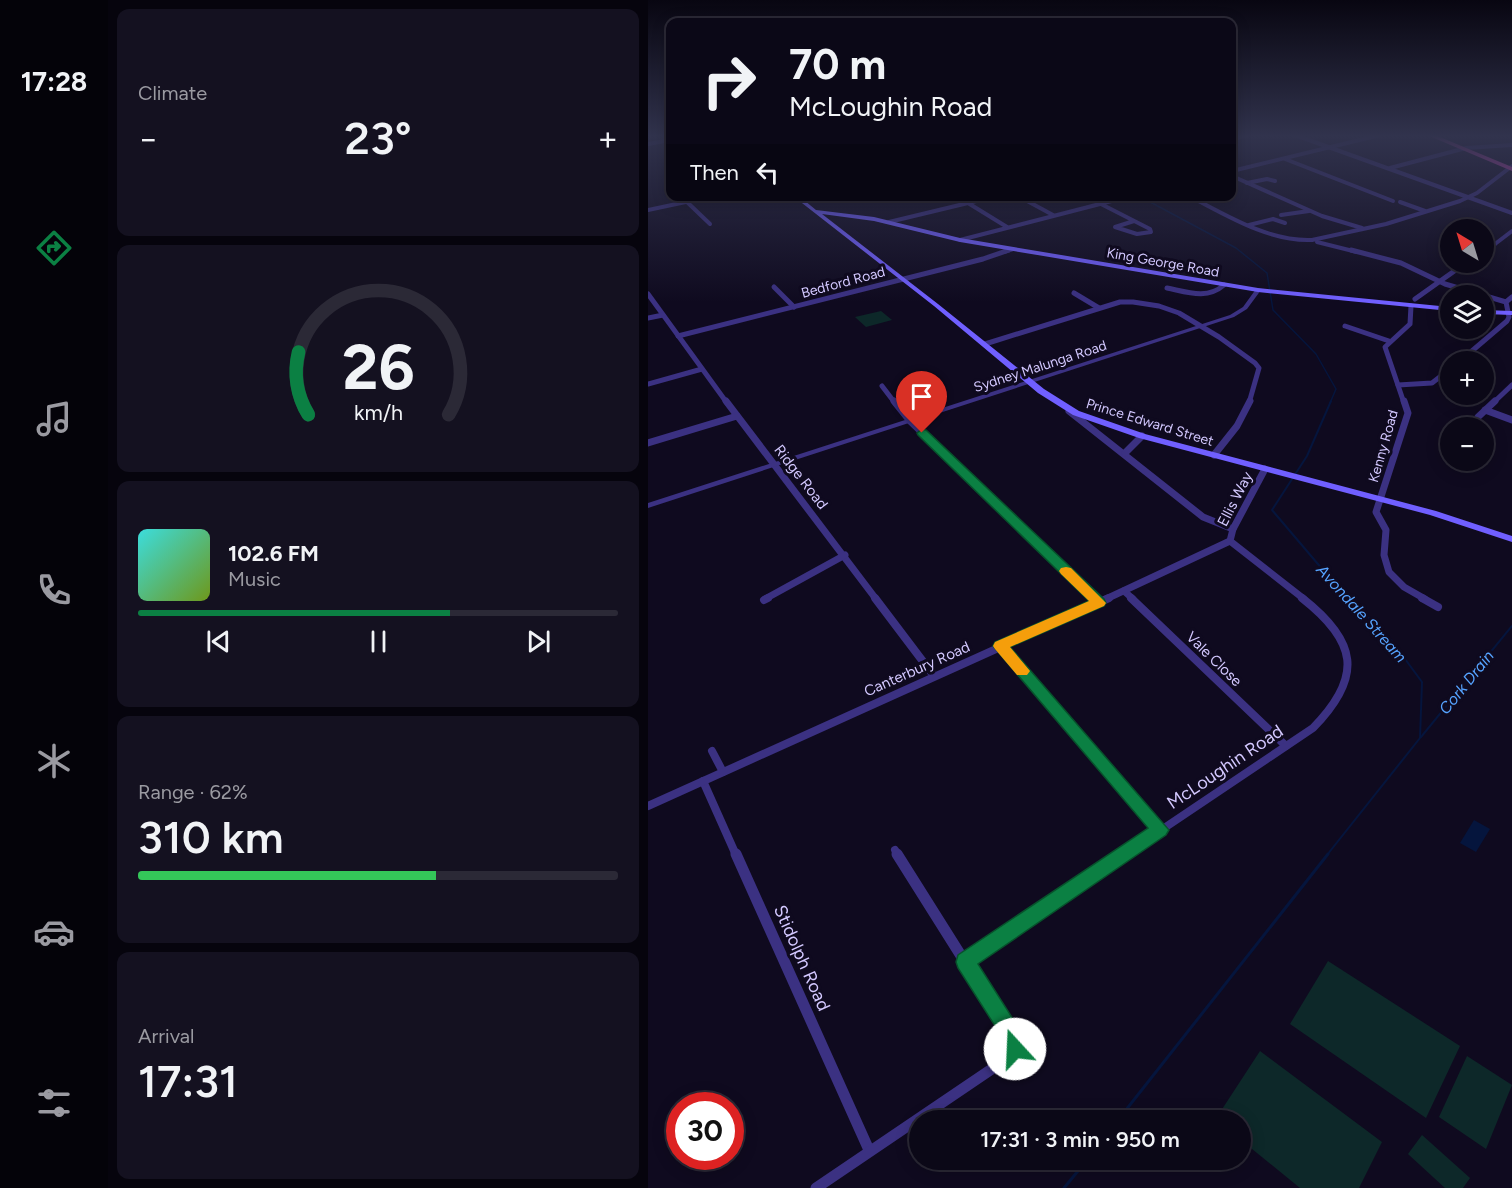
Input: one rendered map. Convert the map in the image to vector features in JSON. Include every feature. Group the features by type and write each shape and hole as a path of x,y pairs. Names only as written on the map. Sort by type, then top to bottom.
{"main road":[{"path":"802,201 831,210 823,219"},
{"name":"Prince Edward Street","path":"805,203 1030,382 1063,406 1089,419 1142,436 1433,513 1512,539"},
{"name":"King George Road","path":"814,211 831,210 960,240 1282,294 1413,302 1440,307"},
{"path":"1494,312 1510,313"}],"street":[{"path":"1264,190 1310,211 1363,229"},
{"path":"1366,190 1393,201"},
{"path":"1451,190 1512,213"},
{"path":"1313,240 1363,229 1425,211 1469,197 1479,190"},
{"path":"648,210 692,201"},
{"path":"889,222 976,201"},
{"path":"1027,201 1053,215"},
{"path":"960,240 1112,201"},
{"path":"1200,201 1250,225 1287,238 1313,240 1401,263 1440,281 1506,302"},
{"path":"687,202 710,224"},
{"path":"1400,202 1425,211"},
{"path":"968,203 1007,227"},
{"path":"1101,204 1150,229 1151,232 1141,234 1115,227 1134,221"},
{"path":"1281,215 1310,211"},
{"path":"1250,225 1273,219 1285,223"},
{"path":"1495,244 1512,231"},
{"name":"Bedford Road","path":"678,336 983,259 1013,249"},
{"path":"1346,326 1389,341 1410,324 1413,302 1451,273"},
{"path":"1167,288 1209,295 1218,292 1224,285"},
{"path":"774,287 794,307"},
{"name":"Sydney Malunga Road","path":"648,506 1240,312 1258,290"},
{"path":"1074,293 1099,308"},
{"name":"Ridge Road","path":"648,294 737,416 934,676"},
{"path":"1506,302 1512,297"},
{"path":"985,344 1120,302 1133,302 1169,309 1249,357 1259,368 1258,377 1242,416 1214,455"},
{"path":"1472,351 1505,323 1510,313 1506,302"},
{"path":"648,318 663,315"},
{"name":"Kenny Road","path":"1380,499 1408,413 1385,347 1389,341"},
{"path":"648,384 702,369"},
{"path":"1398,385 1432,383 1440,377"},
{"path":"1478,417 1512,385"},
{"path":"882,387 910,421 1099,603"},
{"path":"1063,406 1203,517 1233,529"},
{"path":"1485,410 1512,420"},
{"path":"648,443 737,416"},
{"path":"1125,453 1142,436"},
{"name":"Ellis Way","path":"1230,541 1233,529 1265,469"},
{"path":"1380,499 1376,512 1386,530 1384,555 1389,572 1404,587 1438,607"},
{"name":"Canterbury Road","path":"648,806 1099,603 1230,541"},
{"name":"McLoughin Road","path":"965,962 1313,728 1338,701 1346,685 1347,668 1345,644 1338,631 1326,617 1230,541"},
{"path":"764,600 844,555"},
{"name":"Vale Close","path":"1124,591 1286,746"},
{"path":"1000,646 1160,830"},
{"path":"712,751 723,772"},
{"name":"Stidolph Road","path":"703,781 869,1150"},
{"path":"816,1188 1008,1058 1015,1049 1017,1041 895,850"}],"green space":[{"path":"881,311 892,320 866,327 855,317"},
{"path":"1328,961 1460,1046 1426,1118 1290,1024"},
{"path":"1260,1051 1382,1142 1359,1188 1300,1188 1251,1148 1251,1110 1222,1110"},
{"path":"1467,1056 1512,1085 1486,1149 1439,1117"},
{"path":"1422,1135 1470,1178 1463,1188 1445,1188 1408,1154"}],"water":[{"path":"1474,820 1490,829 1476,852 1460,843"}],"waterway":[{"name":"Avondale Stream","path":"1148,201 1236,248 1267,273 1273,310 1316,354 1336,389 1330,403"},
{"name":"Avondale Stream","path":"1327,855 1420,738 1422,682 1391,640 1340,590 1272,510 1307,456 1331,401"},
{"name":"Cork Drain","path":"1421,737 1512,626"},
{"name":"Avondale Stream","path":"1126,1110 1328,854"},
{"name":"Avondale Stream","path":"1064,1188 1079,1170"}],"slow traffic":[{"path":"1022,671 1000,646 1099,603 1066,571"}],"route":[{"path":"922,433 1099,603 1000,646 1160,830 965,962 1017,1041 1015,1049"}]}
